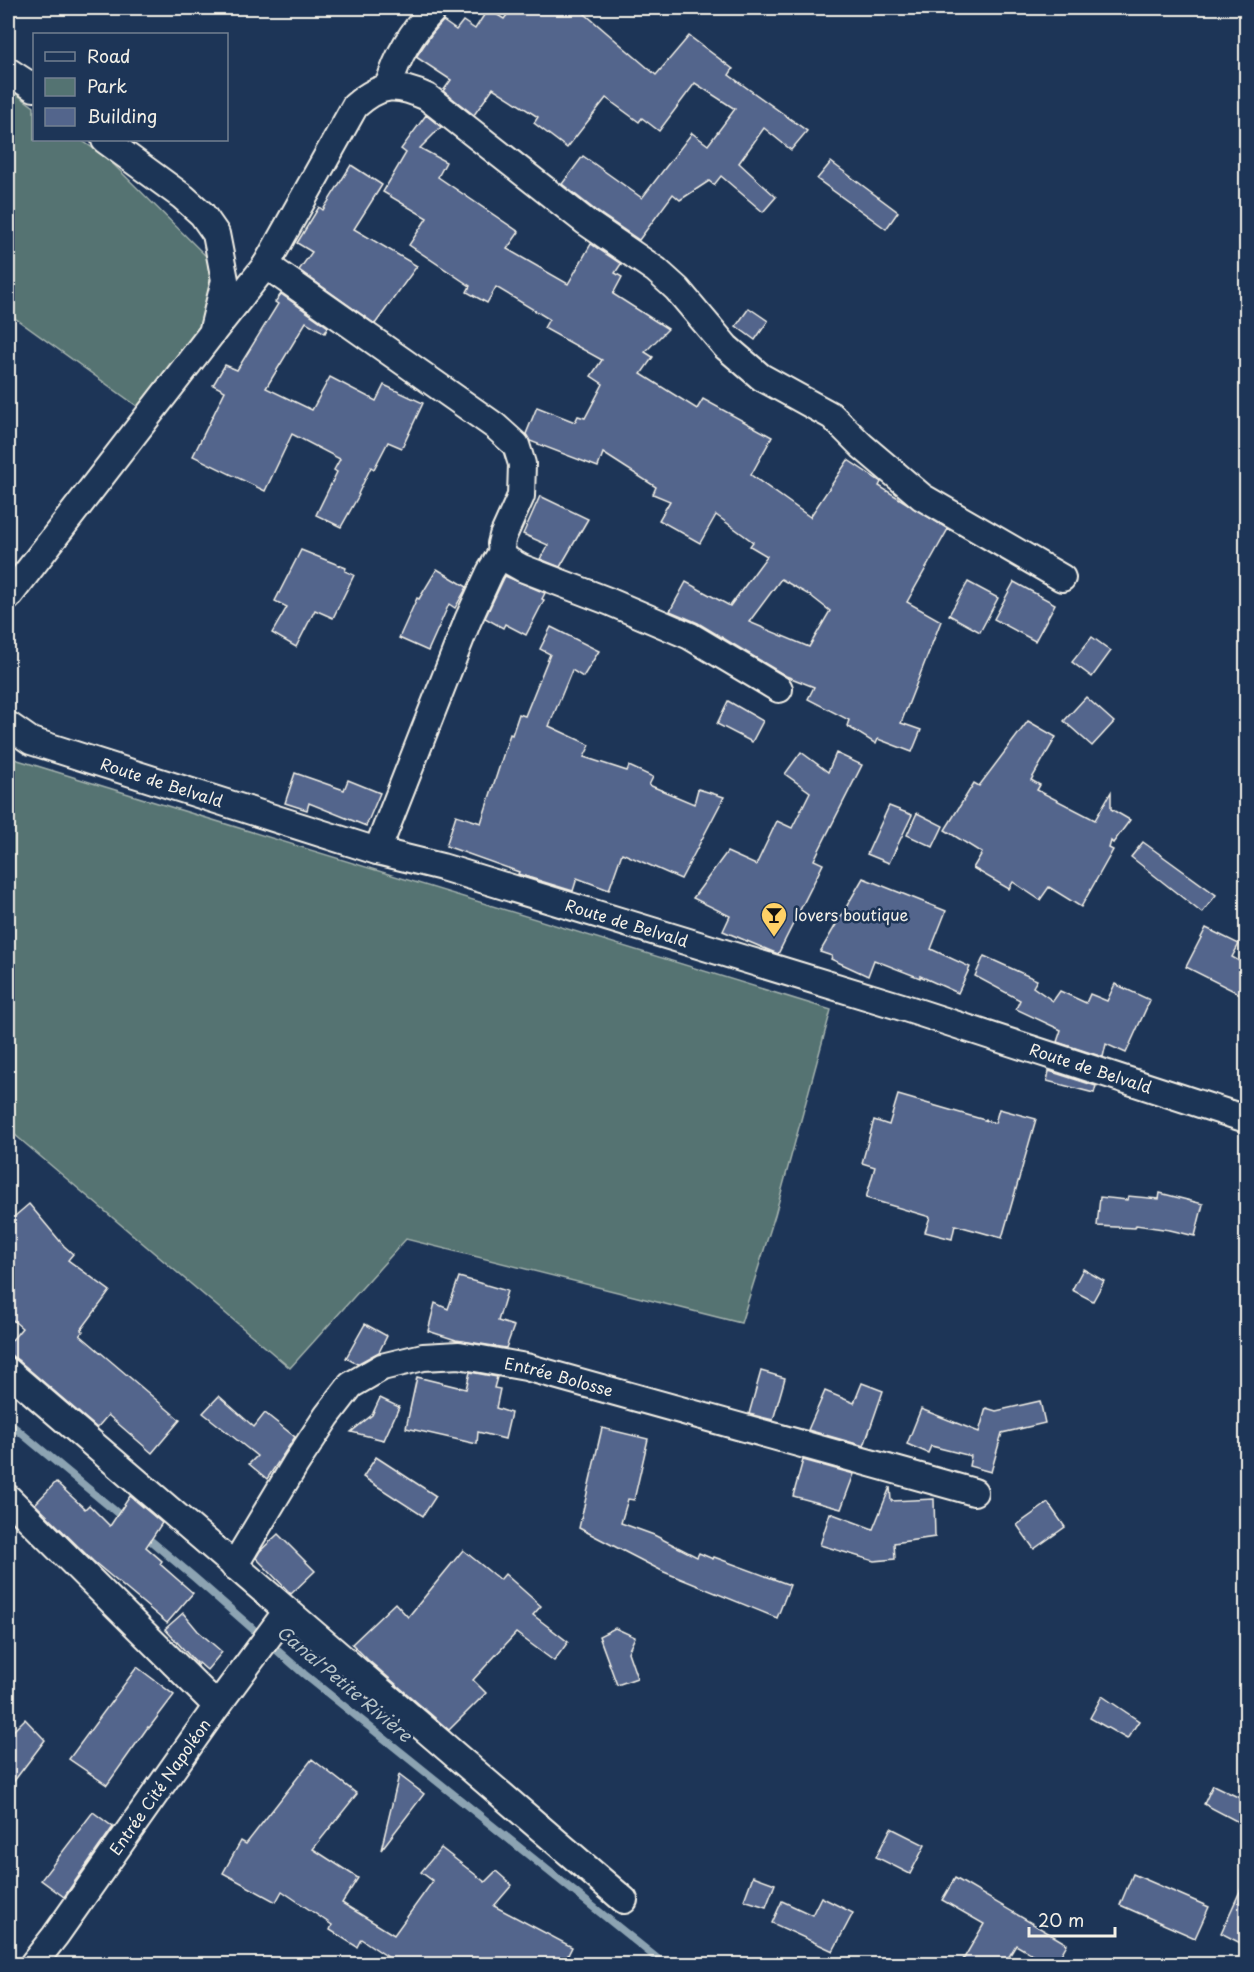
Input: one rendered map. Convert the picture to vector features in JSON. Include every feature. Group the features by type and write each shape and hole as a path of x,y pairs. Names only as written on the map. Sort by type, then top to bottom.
{"street":[{"path":"388,87 397,59 409,38 435,8"},
{"path":"8,71 33,87"},
{"path":"8,597 266,266 355,106 376,90 388,87 399,87 426,97 586,222 656,270 676,289 726,347 761,377 832,417 862,446 922,496 1062,578"},
{"path":"106,141 183,196 202,214 216,234 225,280 212,333"},
{"path":"266,266 495,426 516,445 522,464 521,496 503,536 502,552 468,620 377,850"},
{"path":"502,552 506,559 522,568 690,636 779,689"},
{"name":"Route de Belvald","path":"8,725 31,741 377,850 442,867 903,1008 1246,1119"},
{"name":"Entrée Bolosse","path":"234,1566 296,1463 351,1385 382,1367 423,1357 459,1355 526,1367 974,1492"},
{"path":"8,1371 624,1900"},
{"path":"8,1498 217,1706"},
{"name":"Entrée Cité Napoléon","path":"33,1965 287,1611"}],"green space":[{"path":"8,88 33,106 33,141 82,141 107,158 207,257 216,329 148,414 8,313"},
{"path":"8,757 831,1010 775,1215 741,1323 406,1239 290,1368 8,1129"}],"building":[{"path":"512,8 578,8 656,75 689,36 733,69 729,75 807,131 791,150 764,128 739,163 776,197 763,212 721,176 714,185 709,181 680,200 673,194 639,240 595,210 562,184 583,156 642,198 692,133 708,145 735,109 695,83 659,131 642,118 639,122 606,98 567,148 534,123 538,117 493,88 474,115 443,91 451,80 416,57 443,21 456,30 463,21 475,29 488,9 504,19"},
{"path":"426,115 441,127 420,148 446,162 438,177 519,232 507,249 568,284 591,244 621,264 615,273 622,277 613,294 668,329 645,352 653,357 641,374 697,409 703,399 772,437 751,475 810,517 848,460 881,482 879,486 948,529 907,602 941,621 901,723 921,730 912,752 878,739 876,744 847,726 849,720 808,699 814,687 786,676 698,623 670,611 686,582 730,606 767,556 750,546 753,542 716,515 700,543 659,520 670,501 653,494 656,487 603,453 598,467 530,441 526,434 537,407 575,422 578,416 585,418 603,384 591,376 602,360 544,328 549,319 496,287 487,303 467,292 470,286 409,245 427,218 383,192 406,153 401,149","holes":["781,579 811,596 830,611 809,647 749,622"]},
{"path":"831,162 898,212 886,229 817,179"},
{"path":"351,165 382,185 354,229 417,266 375,324 299,270 312,252 297,243 319,207 323,210"},
{"path":"281,294 328,327 325,333 306,322 266,388 312,410 330,377 376,401 384,385 423,403 402,448 388,442 374,469 371,467 341,527 316,515 337,472 334,470 340,459 292,434 265,491 193,456 225,391 213,385 225,365 237,370 278,304 275,302"},
{"path":"749,308 768,321 755,340 736,326"},
{"path":"540,496 588,519 560,567 540,559 548,545 523,534"},
{"path":"301,550 346,568 345,571 354,575 333,618 315,610 296,647 272,633 287,607 275,601"},
{"path":"437,569 467,587 455,608 449,604 428,651 399,638 417,598 419,599"},
{"path":"505,576 545,593 542,599 544,600 526,635 505,624 503,628 485,618"},
{"path":"968,582 998,598 980,632 949,615"},
{"path":"1014,582 1055,604 1035,641 994,619"},
{"path":"551,627 599,651 583,677 572,670 549,726 590,745 584,757 627,771 629,766 653,777 649,785 694,804 698,789 724,797 681,879 622,853 609,890 577,878 573,891 518,874 519,872 446,846 456,815 481,823 510,734 512,735 519,714 525,716 550,654 540,649"},
{"path":"1092,637 1111,651 1092,677 1072,662"},
{"path":"1086,697 1114,722 1092,746 1064,721"},
{"path":"728,701 763,721 752,742 717,724"},
{"path":"1028,721 1056,737 1031,780 1040,785 1037,790 1095,820 1111,792 1111,809 1130,820 1113,843 1111,841 1109,848 1113,850 1081,907 1049,887 1040,900 1013,882 1009,889 973,868 982,853 945,830 974,783 979,786"},
{"path":"801,752 828,772 836,753 862,765 814,860 823,864 778,954 723,931 730,916 693,898 727,852 756,865 777,821 792,828 810,792 785,774"},
{"path":"295,773 344,790 348,780 380,793 366,826 309,803 307,810 285,803"},
{"path":"889,806 912,815 889,863 867,854"},
{"path":"917,813 943,826 933,847 907,835"},
{"path":"1143,842 1216,895 1202,913 1131,857"},
{"path":"863,878 946,911 931,949 970,967 958,993 920,976 920,978 874,960 868,976 820,952"},
{"path":"1206,928 1239,944 1232,957 1246,965 1246,997 1186,967"},
{"path":"984,956 1037,980 1033,987 1053,1001 1060,991 1086,1003 1090,994 1107,1001 1115,984 1150,1000 1126,1053 1106,1044 1103,1057 1057,1042 1061,1030 1016,1009 1020,1000 975,976"},
{"path":"1049,1071 1096,1086 1094,1093 1047,1081"},
{"path":"898,1095 995,1123 999,1109 1036,1119 1002,1238 955,1225 952,1239 925,1232 930,1217 866,1198 875,1167 862,1163 874,1120 889,1125"},
{"path":"1160,1193 1203,1204 1195,1236 1136,1225 1135,1228 1097,1226 1100,1197 1127,1200 1128,1196 1159,1199"},
{"path":"29,1204 73,1254 68,1260 110,1291 81,1330 83,1331 80,1335 180,1420 152,1453 108,1415 97,1428 8,1353 8,1345 22,1328 8,1316 8,1222"},
{"path":"1083,1269 1104,1281 1093,1301 1072,1290"},
{"path":"459,1277 507,1291 498,1321 514,1326 506,1348 456,1340 428,1331 435,1303 448,1309"},
{"path":"365,1324 387,1336 379,1352 357,1364 346,1358"},
{"path":"761,1371 785,1378 773,1420 749,1414"},
{"path":"470,1372 497,1377 494,1388 500,1389 496,1408 511,1413 505,1439 478,1432 477,1444 406,1428 417,1377 466,1389"},
{"path":"862,1383 883,1391 864,1446 808,1430 825,1391 854,1403"},
{"path":"219,1396 254,1427 265,1413 295,1437 267,1479 249,1464 257,1456 203,1413"},
{"path":"380,1398 399,1407 384,1440 351,1432 372,1415"},
{"path":"1040,1401 1045,1423 1002,1433 991,1472 969,1466 971,1456 931,1446 928,1453 907,1444 921,1409 979,1432 986,1408 996,1411"},
{"path":"602,1428 648,1439 634,1500 628,1499 621,1523 654,1535 697,1557 699,1553 713,1559 714,1557 790,1585 777,1618 664,1572 579,1528"},
{"path":"376,1457 436,1496 423,1516 363,1477"},
{"path":"803,1460 854,1474 841,1509 793,1496"},
{"path":"56,1482 85,1509 89,1505 110,1526 130,1496 162,1523 146,1547 162,1561 160,1564 193,1593 167,1623 93,1561 35,1504"},
{"path":"890,1487 891,1501 934,1499 935,1537 894,1543 895,1559 874,1561 820,1545 830,1513 873,1529"},
{"path":"1048,1503 1065,1527 1034,1549 1017,1525"},
{"path":"278,1534 315,1571 291,1594 256,1558"},
{"path":"463,1550 500,1580 505,1574 541,1606 533,1615 568,1642 554,1661 516,1633 473,1680 486,1693 449,1730 352,1644 395,1603 408,1617"},
{"path":"183,1613 198,1631 222,1652 207,1670 199,1663 198,1665 165,1629"},
{"path":"615,1628 635,1637 628,1652 637,1678 617,1685 599,1636"},
{"path":"137,1667 174,1695 107,1785 69,1759"},
{"path":"1102,1696 1139,1721 1127,1739 1090,1718"},
{"path":"25,1719 45,1740 8,1789 8,1736"},
{"path":"312,1759 357,1794 313,1849 358,1878 342,1903 394,1935 433,1881 421,1872 441,1848 485,1882 496,1871 512,1885 494,1906 572,1947 563,1965 400,1965 361,1939 357,1947 330,1930 332,1925 282,1891 276,1902 223,1873 241,1841 246,1844"},
{"path":"399,1775 424,1794 381,1850"},
{"path":"1213,1785 1246,1801 1246,1826 1204,1804"},
{"path":"93,1812 113,1827 64,1897 41,1880"},
{"path":"891,1828 925,1845 910,1874 876,1857"},
{"path":"1133,1874 1209,1907 1195,1938 1120,1905"},
{"path":"753,1876 775,1884 766,1907 744,1900"},
{"path":"955,1878 1067,1944 1055,1965 1050,1965 1016,1945 1004,1965 960,1965 984,1924 942,1900"},
{"path":"1246,1878 1246,1946 1221,1933"},
{"path":"821,1897 853,1913 833,1951 772,1923 782,1901 812,1915"}],"waterway":[{"name":"Canal Petite Rivière","path":"8,1422 127,1521"},
{"name":"Canal Petite Rivière","path":"144,1535 304,1674 664,1964"}],"place":[{"name":"lovers boutique","path":"774,938"}]}
